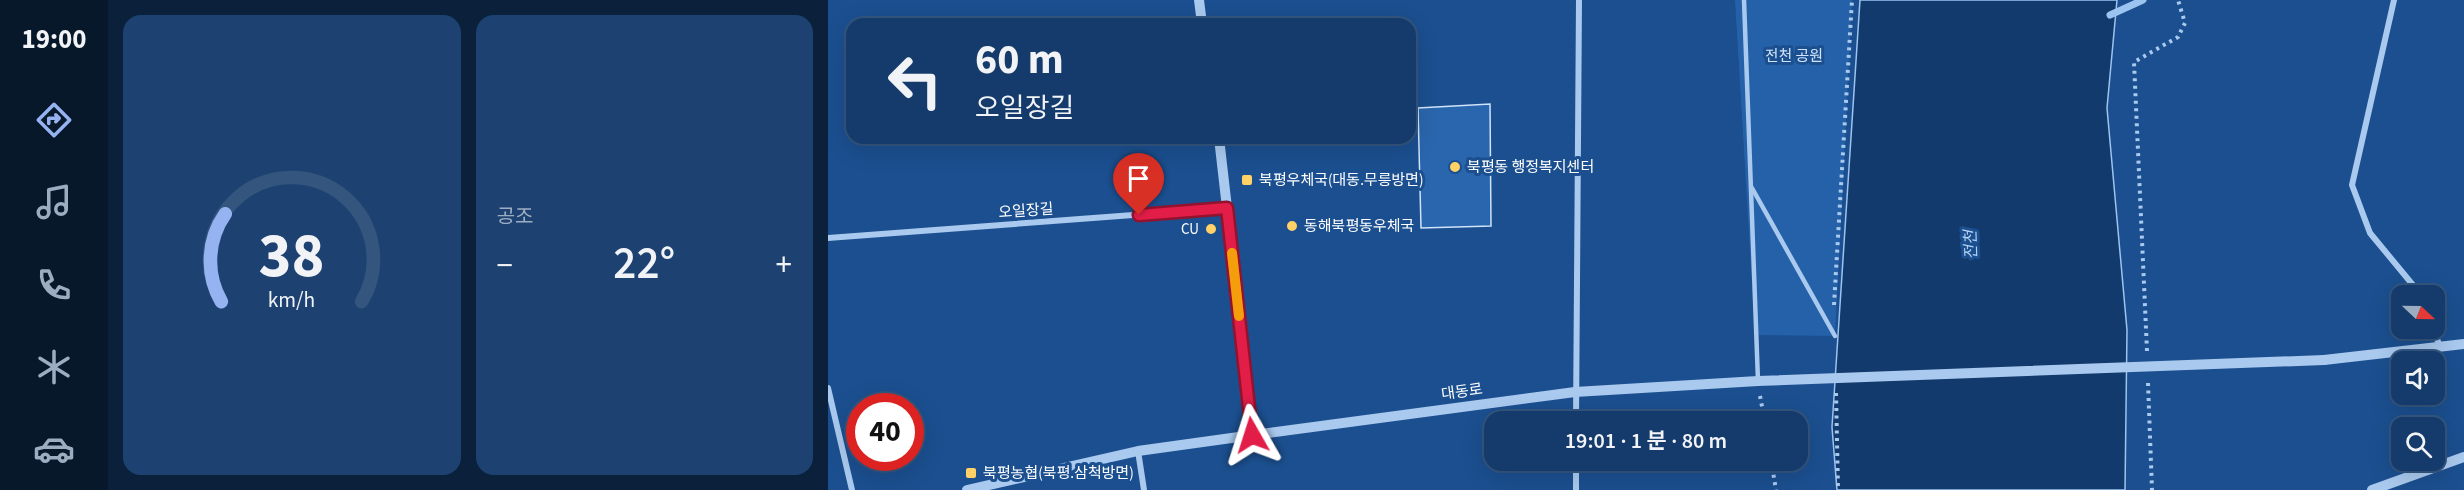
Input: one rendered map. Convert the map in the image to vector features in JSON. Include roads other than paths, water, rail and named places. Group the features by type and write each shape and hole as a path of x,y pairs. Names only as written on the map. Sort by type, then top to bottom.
{"street":[{"path":"1198,0 1201,18"},
{"path":"1576,411 1580,0"},
{"path":"2394,0 2352,185 2370,233 2413,285"},
{"path":"1220,144 1252,435"},
{"name":"오일장길","path":"828,238 1227,208"},
{"path":"2436,339 2439,347"},
{"name":"대동로","path":"967,490 1138,451 1575,392 1758,381 2324,360 2464,344"},
{"path":"828,388 852,490"},
{"path":"1138,451 1144,490"},
{"path":"2372,490 2464,457"},
{"path":"1576,471 1576,490"}],"lane":[{"path":"1744,0 1758,381"},
{"path":"1751,186 1835,336"}],"water":[{"name":"전천","path":"1860,0 2117,0 2107,108 2127,330 2125,490 1837,490 1832,427"}],"waterway":[{"path":"2110,15 2143,0"}],"place":[{"name":"북평동 행정복지센터","path":"1455,167"},
{"name":"북평우체국(대동.무릉방면)","path":"1247,180"},
{"name":"동해북평동우체국","path":"1292,226"},
{"name":"CU","path":"1211,229"},
{"name":"북평농협(북평.삼척방면)","path":"971,473"}],"park label":[{"name":"전천 공원","path":"1794,56"}]}
